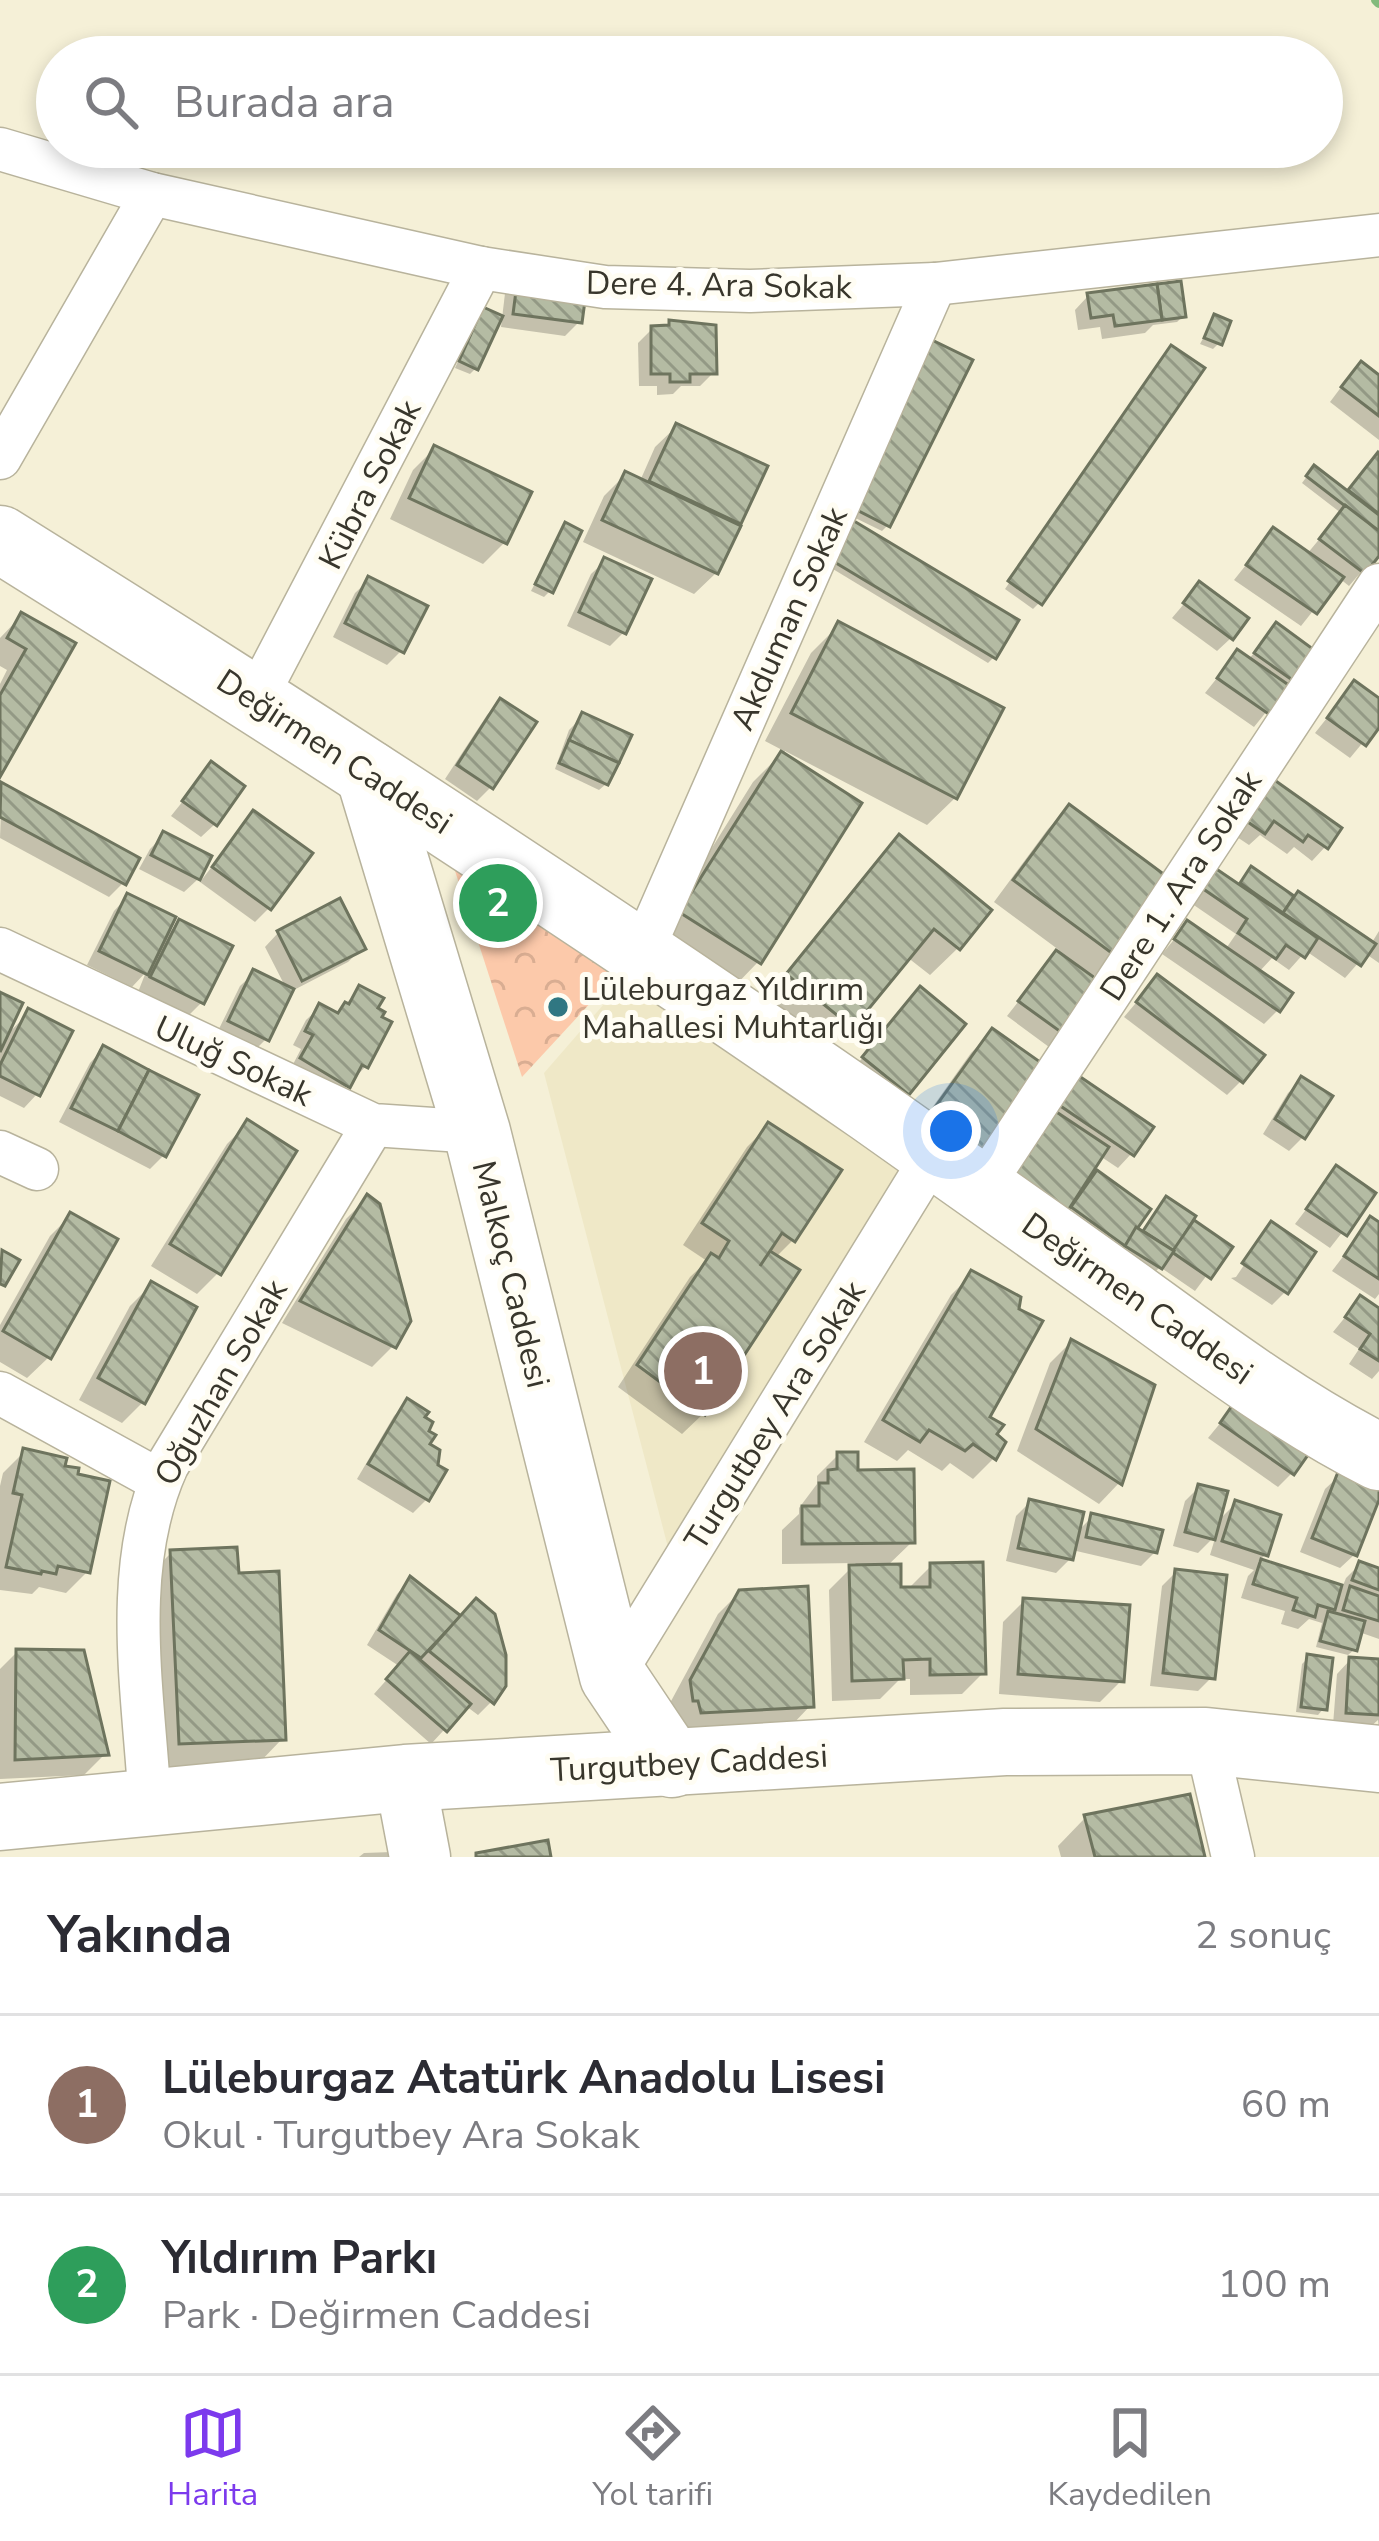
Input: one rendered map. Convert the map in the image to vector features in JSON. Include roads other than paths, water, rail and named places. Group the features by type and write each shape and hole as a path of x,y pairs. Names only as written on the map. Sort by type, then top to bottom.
{"main road":[{"name":"Değirmen Caddesi","path":"0,539 256,698 642,952 1214,1354 1376,1448"},
{"name":"Malkoç Caddesi","path":"369,774 477,1132 613,1676 672,1764"},
{"path":"578,1769 613,1676"},
{"name":"Turgutbey Caddesi","path":"0,1817 405,1778 1006,1742 1206,1741 1379,1759"}],"street":[{"name":"Dere 4. Ara Sokak","path":"0,149 36,160"},
{"name":"Dere 4. Ara Sokak","path":"64,168 152,194 481,268 605,287 750,291 935,284 1379,235"},
{"path":"0,458 152,194"},
{"name":"Kübra Sokak","path":"256,698 481,268"},
{"name":"Akduman Sokak","path":"642,952 935,284"},
{"name":"Dere 1. Ara Sokak","path":"958,1171 1379,585"},
{"name":"Uluğ Sokak","path":"0,949 373,1125 477,1132"},
{"name":"Oğuzhan Sokak","path":"150,1805 140,1566 144,1528 160,1481 373,1125"},
{"name":"Turgutbey Ara Sokak","path":"613,1676 958,1171"},
{"path":"0,1394 160,1481"},
{"path":"1206,1741 1233,1857"},
{"path":"405,1778 420,1857"}],"waterway":[{"path":"1376,0 1379,3"}],"place":[{"name":"Yıldırım Parkı","path":"498,903"},
{"name":"Lüleburgaz Yıldırım Mahallesi Muhtarlığı","path":"558,1007"},
{"name":"Lüleburgaz Atatürk Anadolu Lisesi","path":"703,1371"}]}
